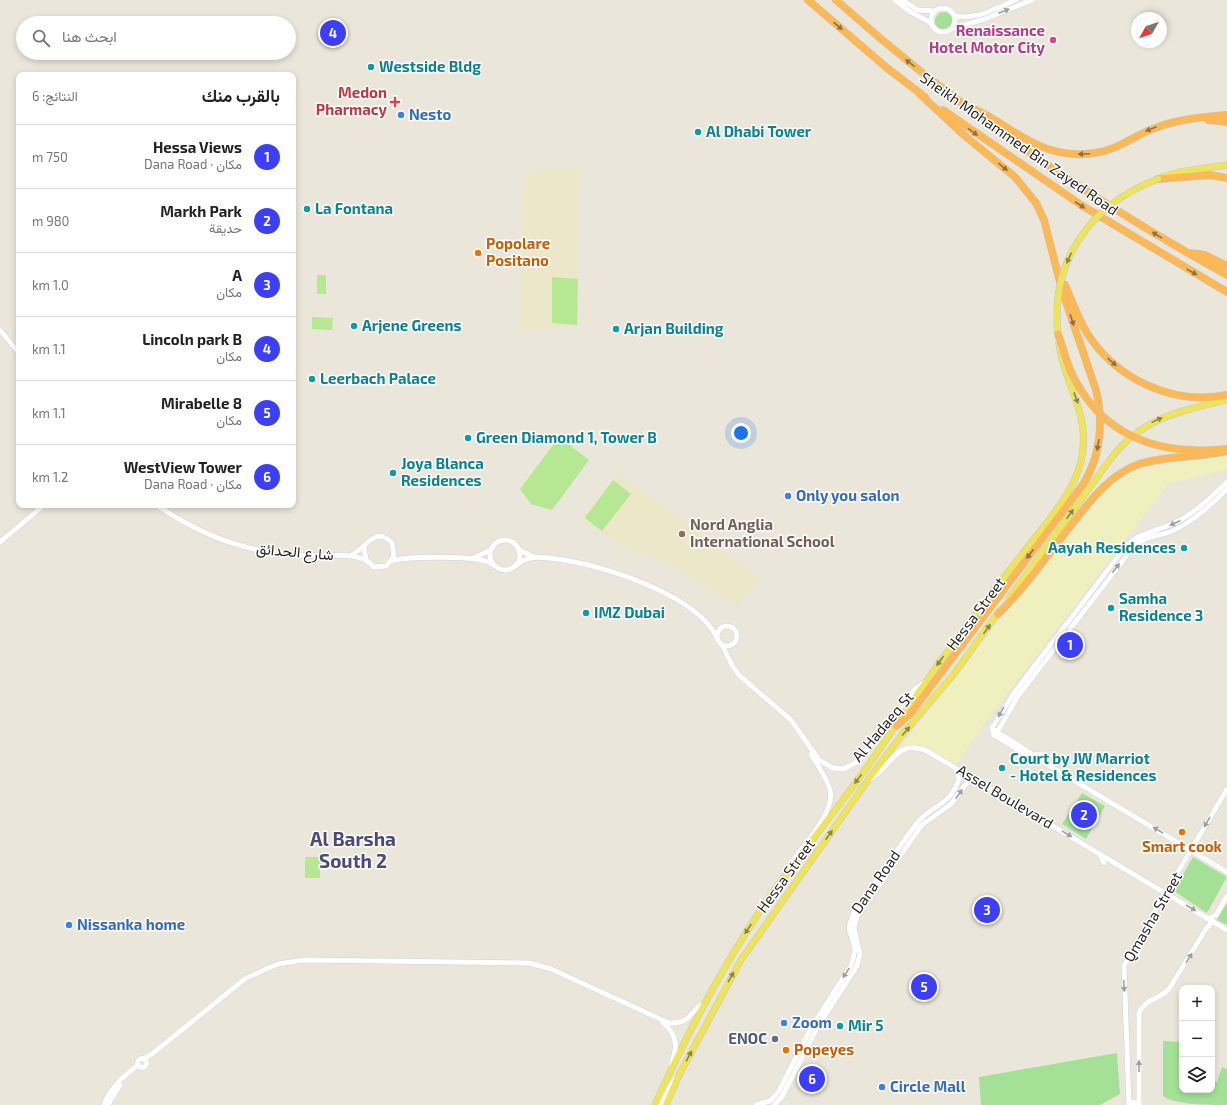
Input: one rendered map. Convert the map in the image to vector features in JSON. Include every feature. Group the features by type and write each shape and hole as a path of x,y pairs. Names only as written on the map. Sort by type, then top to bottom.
{"highway":[{"name":"Sheikh Mohammed Bin Zayed Road","path":"808,0 921,95 999,150 1081,205 1227,292"},
{"name":"Sheikh Mohammed Bin Zayed Road","path":"836,0 900,54 963,104 1048,165 1187,253 1227,275"},
{"path":"896,726 910,714 1078,492 1094,463 1100,429 1099,403 1064,296 1044,220 1036,203 1015,177 965,136 921,95"},
{"path":"963,104 999,121 1039,146 1057,152 1076,154 1094,153 1113,148 1150,129 1184,120 1199,117 1227,115"},
{"path":"1184,120 1227,122"},
{"path":"1158,179 1197,175 1227,178"},
{"path":"1187,253 1206,256 1227,266"},
{"path":"1057,269 1087,333 1103,354 1120,369 1139,381 1165,392 1200,397 1227,394"},
{"path":"1058,334 1072,373 1084,394 1098,411 1115,426 1146,442 1168,449 1191,452 1227,450"},
{"path":"998,614 1014,598 1100,490 1116,476 1139,464 1227,450"}],"main road":[{"name":"Hessa Street","path":"655,1105 703,1004 740,941 789,870 896,726 926,682 1066,494 1079,466 1083,440 1080,409 1063,362 1056,320 1058,293 1065,267 1076,244 1092,222 1111,204 1134,189 1180,172 1227,165"},
{"name":"Hessa Street","path":"665,1105 678,1077 741,960 868,780 901,736 954,674 1112,457 1128,439 1147,425 1169,414 1227,400"}],"street":[{"path":"895,0 909,11 931,23 935,29 941,32 948,32 954,28 985,19 1032,0"},
{"path":"902,0 918,10 935,11 941,8 947,9 955,16 964,17 974,16 1016,0"},
{"path":"931,23 932,15 935,11"},
{"path":"954,28 956,20 955,16"},
{"path":"0,330 16,349"},
{"path":"1227,482 1194,512 1175,523 1136,538 1126,546 1010,699 992,728 992,733 1227,872"},
{"path":"996,734 1018,696 1135,545 1146,539 1169,532 1194,519 1227,489"},
{"path":"0,542 40,508"},
{"name":"شارع الحدائق","path":"162,508 203,532 250,548 296,555 348,556 366,560"},
{"path":"348,556 357,553 372,538 381,536 390,540 394,550 401,555 412,558"},
{"path":"473,559 490,550 496,542 505,540 514,543 519,550 520,559 517,565"},
{"path":"364,547 366,560 372,566 377,567 386,566 391,561 394,550"},
{"path":"490,550 490,559 492,564"},
{"path":"519,550 535,557"},
{"path":"391,561 412,558 486,560 497,568 506,570 527,558 535,557 574,562 626,576 673,598 707,623 722,645 733,645"},
{"path":"707,623 732,627 737,633 737,639 733,645 730,663"},
{"path":"717,638 718,632 724,626"},
{"name":"Al Hadaeq St","path":"722,645 730,663 740,676 791,720 823,764 838,769 849,767 862,757 916,688 926,682"},
{"path":"996,734 1034,755 1041,754"},
{"name":"Al Hadaeq St","path":"789,870 791,862 827,812 831,802 830,789 805,739"},
{"name":"Assel Boulevard","path":"868,780 878,774 895,754 907,748 927,751 1227,930"},
{"name":"Dana Road","path":"756,1105 770,1101 778,1093 810,1030 852,964 855,949 849,928 853,914 918,821 944,803 949,797 959,779 956,768"},
{"name":"Dana Road","path":"774,1105 782,1097 817,1028 857,966 860,954 854,928 857,916 922,825 951,804 966,784 974,779"},
{"name":"Qmasha Street","path":"1129,1105 1124,966 1227,789"},
{"path":"1093,792 1101,793"},
{"path":"1129,809 1132,815"},
{"path":"1100,854 1104,863"},
{"path":"1129,1105 1135,1102 1139,1104 1138,1013 1144,1005 1161,997 1169,990 1210,920 1216,915 1227,896"},
{"path":"140,1066 138,1061 145,1061 246,978 278,964 305,959 529,963 557,971 669,1024 683,1021 692,1016 703,1004"},
{"path":"660,1021 669,1028 674,1040 675,1049 672,1067"},
{"path":"104,1105 108,1095 118,1082 140,1066"},
{"path":"108,1105 119,1086 140,1066"}],"shaded area":[{"path":"539,168 579,168 577,325 519,330 523,183"},
{"path":"618,472 761,578 738,607 673,567 622,547 602,532 580,520"}],"green space":[{"path":"940,12 948,12 953,17 951,28 948,30 940,30 935,25 935,17"},
{"path":"317,275 326,275 326,294 317,294"},
{"path":"552,277 578,279 577,325 552,323"},
{"path":"312,317 333,318 332,330 312,329"},
{"path":"559,437 589,460 552,510 531,504 520,489"},
{"path":"613,480 631,494 602,531 585,518"},
{"path":"1082,793 1105,806 1086,839 1062,824"},
{"path":"305,857 320,857 320,878 305,878"},
{"path":"1193,857 1227,877 1207,913 1174,891"},
{"path":"1227,903 1227,925 1217,920"},
{"path":"1163,1041 1179,1042 1179,1093 1215,1093 1215,1082 1217,1082 1222,1067 1227,1069 1227,1105 1184,1103 1168,1099 1163,1096"},
{"path":"1117,1053 1120,1094 1100,1105 981,1105 979,1077"}],"sand":[{"path":"1227,456 1227,470 1169,483 986,721 955,766 923,747 913,745 900,748 1045,562 1111,485 1133,471 1146,467"}],"place":[{"name":"Lincoln park B","path":"333,33"},
{"name":"Renaissance Hotel Motor City","path":"1053,40"},
{"name":"Westside Bldg","path":"371,67"},
{"name":"Medon Pharmacy","path":"395,102"},
{"name":"Nesto","path":"401,115"},
{"name":"Al Dhabi Tower","path":"698,132"},
{"name":"La Fontana","path":"307,209"},
{"name":"Popolare Positano","path":"478,253"},
{"name":"Arjene Greens","path":"354,326"},
{"name":"Arjan Building","path":"616,329"},
{"name":"Leerbach Palace","path":"312,379"},
{"name":"Green Diamond 1, Tower B","path":"468,438"},
{"name":"Joya Blanca Residences","path":"393,473"},
{"name":"Only you salon","path":"788,496"},
{"name":"Nord Anglia International School","path":"682,534"},
{"name":"Aayah Residences","path":"1184,548"},
{"name":"Samha Residence 3","path":"1111,608"},
{"name":"IMZ Dubai","path":"586,613"},
{"name":"Hessa Views","path":"1070,645"},
{"name":"Court by JW Marriot - Hotel & Residences","path":"1002,768"},
{"name":"Markh Park","path":"1084,815"},
{"name":"Smart cook","path":"1182,832"},
{"name":"A","path":"987,910"},
{"name":"Nissanka home","path":"69,925"},
{"name":"Mirabelle 8","path":"924,987"},
{"name":"Zoom","path":"784,1023"},
{"name":"Mir 5","path":"840,1026"},
{"name":"ENOC","path":"775,1039"},
{"name":"Popeyes","path":"786,1050"},
{"name":"WestView Tower","path":"812,1079"},
{"name":"Circle Mall","path":"882,1087"}],"district":[{"name":"Al Barsha South 2","path":"353,850"}]}
